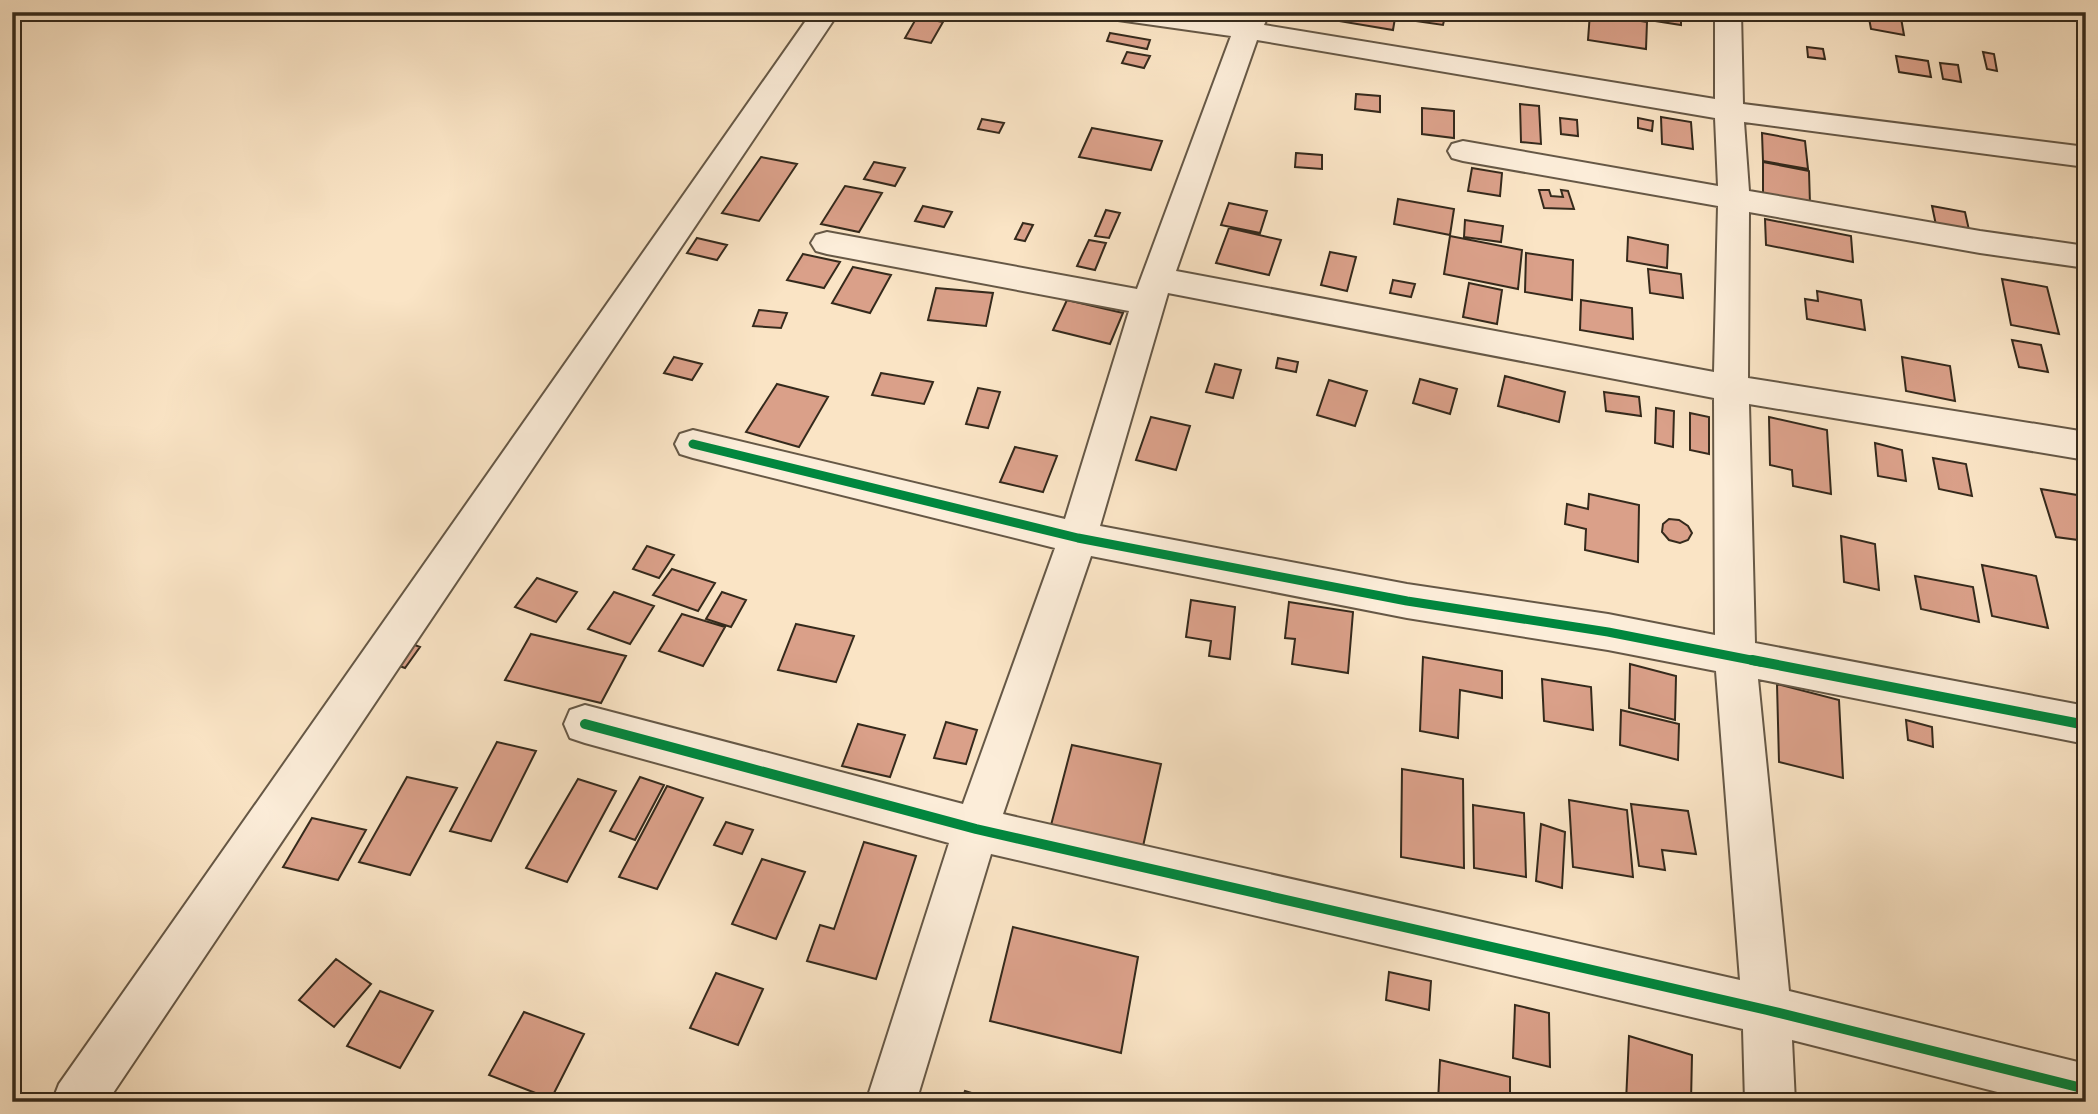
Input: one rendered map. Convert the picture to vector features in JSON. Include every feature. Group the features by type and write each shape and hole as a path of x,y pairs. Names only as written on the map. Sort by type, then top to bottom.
{"street":[{"path":"77,1102 827,12"},
{"path":"1118,12 1252,21 1729,111 2086,158"},
{"path":"1728,12 1729,111 1734,197 1731,388 1735,656 1767,1010 1770,1102"},
{"path":"891,1102 976,829 1078,538 1152,291 1252,21"},
{"path":"1463,150 1980,242 2086,257"},
{"path":"827,243 1152,291 2086,446"},
{"path":"693,444 1078,538 1407,601 1608,632 2086,724"},
{"path":"585,724 976,829 1767,1010 2086,1089"}],"building":[{"path":"1335,12 1446,12 1443,25 1395,18 1393,30 1333,20"},
{"path":"1681,12 1681,25 1610,14"},
{"path":"1590,13 1647,22 1646,49 1588,40"},
{"path":"1868,13 1901,18 1904,35 1871,29"},
{"path":"917,17 943,22 931,43 905,38"},
{"path":"1110,33 1150,40 1147,49 1107,41"},
{"path":"1807,47 1823,49 1825,59 1808,57"},
{"path":"1127,52 1150,56 1144,68 1122,63"},
{"path":"1983,52 1994,54 1997,71 1987,69"},
{"path":"1896,56 1928,61 1931,77 1899,72"},
{"path":"1940,63 1958,65 1961,82 1943,79"},
{"path":"1356,94 1380,96 1380,112 1355,109"},
{"path":"1520,104 1539,106 1541,144 1521,142"},
{"path":"1422,108 1454,111 1454,138 1422,134"},
{"path":"1661,117 1691,122 1693,149 1662,144"},
{"path":"1560,118 1577,120 1578,136 1561,134"},
{"path":"1638,118 1653,121 1652,131 1638,128"},
{"path":"982,119 1004,123 999,133 978,129"},
{"path":"1092,128 1162,141 1151,170 1079,157"},
{"path":"1762,133 1805,141 1808,169 1763,161"},
{"path":"1296,153 1322,155 1322,169 1295,167"},
{"path":"761,157 797,164 759,221 722,213"},
{"path":"874,162 905,168 895,186 864,179"},
{"path":"1763,162 1809,171 1810,204 1763,195"},
{"path":"1472,168 1502,173 1500,196 1468,191"},
{"path":"845,186 882,193 859,232 821,224"},
{"path":"1539,190 1549,190 1551,196 1563,197 1561,190 1568,191 1574,209 1544,208"},
{"path":"1398,199 1454,209 1450,235 1394,224"},
{"path":"1229,203 1267,211 1260,233 1221,225"},
{"path":"923,206 952,212 944,227 915,221"},
{"path":"1932,206 1965,212 1969,230 1936,225"},
{"path":"1106,210 1120,213 1109,238 1095,236"},
{"path":"1765,219 1851,236 1853,262 1766,245"},
{"path":"1465,220 1503,226 1501,242 1464,237"},
{"path":"1023,223 1033,225 1025,241 1015,239"},
{"path":"1229,228 1281,240 1269,275 1216,263"},
{"path":"1450,236 1522,250 1518,289 1444,274"},
{"path":"1628,237 1668,245 1667,268 1627,261"},
{"path":"697,238 727,245 717,260 687,253"},
{"path":"1089,240 1106,243 1095,270 1077,266"},
{"path":"1330,252 1356,257 1347,291 1321,285"},
{"path":"1526,253 1573,260 1572,300 1525,292"},
{"path":"803,254 840,262 824,288 787,280"},
{"path":"853,267 891,275 870,313 832,303"},
{"path":"1648,269 1681,274 1683,298 1650,293"},
{"path":"2002,279 2047,287 2059,334 2011,325"},
{"path":"1393,280 1415,284 1411,297 1390,293"},
{"path":"1469,283 1502,290 1497,324 1463,317"},
{"path":"936,288 993,293 986,326 928,320"},
{"path":"1817,291 1861,300 1865,330 1807,319 1805,299 1818,301"},
{"path":"1067,300 1123,313 1110,344 1053,330"},
{"path":"1581,300 1632,308 1633,339 1580,330"},
{"path":"759,310 787,313 781,328 753,326"},
{"path":"2012,340 2041,345 2048,372 2019,367"},
{"path":"674,357 702,364 692,380 664,373"},
{"path":"1902,357 1950,366 1955,401 1906,391"},
{"path":"1278,358 1298,362 1296,372 1276,368"},
{"path":"1215,364 1241,370 1233,398 1206,392"},
{"path":"881,373 933,382 924,404 872,395"},
{"path":"1505,376 1565,392 1559,422 1498,406"},
{"path":"1420,379 1457,389 1450,414 1413,403"},
{"path":"1329,380 1367,391 1355,426 1317,415"},
{"path":"777,384 828,397 799,447 746,432"},
{"path":"978,388 1000,392 988,428 966,424"},
{"path":"1604,392 1639,397 1641,416 1606,411"},
{"path":"1656,408 1674,411 1673,447 1655,443"},
{"path":"1690,413 1709,417 1709,454 1690,450"},
{"path":"1151,417 1190,426 1176,470 1136,460"},
{"path":"1769,417 1827,430 1831,494 1793,486 1792,470 1770,465"},
{"path":"1875,443 1902,450 1906,481 1878,476"},
{"path":"1015,447 1057,456 1043,492 1000,482"},
{"path":"1933,458 1966,464 1972,496 1939,489"},
{"path":"2041,489 2077,495 2086,521 2086,541 2056,537"},
{"path":"1589,494 1639,505 1638,562 1585,550 1586,529 1565,524 1567,504 1588,509"},
{"path":"1669,519 1679,520 1688,526 1692,533 1688,540 1680,543 1669,540 1662,532 1663,524"},
{"path":"1841,536 1875,544 1879,590 1844,582"},
{"path":"647,546 674,555 659,578 633,569"},
{"path":"1982,565 2036,576 2048,628 1992,616"},
{"path":"672,569 715,583 698,611 653,595"},
{"path":"1915,576 1973,587 1979,622 1921,609"},
{"path":"537,578 577,592 556,622 515,607"},
{"path":"614,592 654,606 630,644 588,629"},
{"path":"722,592 746,600 731,627 706,619"},
{"path":"1191,600 1235,607 1230,659 1209,656 1211,641 1186,637"},
{"path":"1289,602 1353,612 1348,673 1292,664 1295,639 1285,638"},
{"path":"682,614 725,627 703,666 659,651"},
{"path":"796,624 854,636 836,682 778,670"},
{"path":"531,634 626,656 601,703 505,680"},
{"path":"394,637 420,647 405,668 377,658"},
{"path":"1423,657 1502,671 1502,698 1460,690 1458,738 1420,731"},
{"path":"1630,664 1676,676 1675,720 1629,708"},
{"path":"1542,679 1591,687 1593,730 1544,721"},
{"path":"1777,684 1839,700 1843,778 1779,762"},
{"path":"1621,710 1679,724 1678,760 1620,745"},
{"path":"1906,720 1932,727 1933,747 1908,740"},
{"path":"946,722 977,730 966,764 934,758"},
{"path":"858,724 905,735 890,777 842,766"},
{"path":"497,742 536,751 491,841 450,831"},
{"path":"1072,745 1161,764 1142,851 1050,829"},
{"path":"1402,769 1463,779 1464,868 1401,857"},
{"path":"407,777 457,788 410,875 359,862"},
{"path":"640,777 664,785 635,840 610,831"},
{"path":"578,779 616,791 567,882 526,868"},
{"path":"667,786 703,798 657,889 619,877"},
{"path":"1569,800 1627,810 1633,877 1573,867"},
{"path":"1631,804 1688,811 1696,854 1662,850 1665,870 1639,866"},
{"path":"1473,805 1524,813 1526,877 1474,868"},
{"path":"312,818 366,830 338,880 283,867"},
{"path":"726,822 753,830 742,854 714,845"},
{"path":"1541,824 1565,832 1562,888 1536,881"},
{"path":"864,842 916,856 876,979 807,961 820,925 834,929"},
{"path":"762,859 805,872 776,939 732,924"},
{"path":"1013,927 1138,957 1121,1053 990,1021"},
{"path":"336,959 371,984 334,1027 299,1000"},
{"path":"1389,972 1431,981 1429,1010 1386,1000"},
{"path":"716,973 763,989 738,1045 690,1028"},
{"path":"380,991 433,1011 400,1068 347,1046"},
{"path":"1515,1005 1549,1013 1550,1067 1513,1058"},
{"path":"524,1012 584,1034 551,1099 489,1075"},
{"path":"1629,1036 1692,1055 1691,1102 1626,1102"},
{"path":"1440,1060 1510,1077 1510,1102 1438,1102"},
{"path":"965,1091 1001,1102 961,1102"}],"cycle path":[{"path":"693,444 1078,538 1407,601 1608,632 2086,725"},
{"path":"585,724 976,829 1767,1010 2086,1089"}]}
